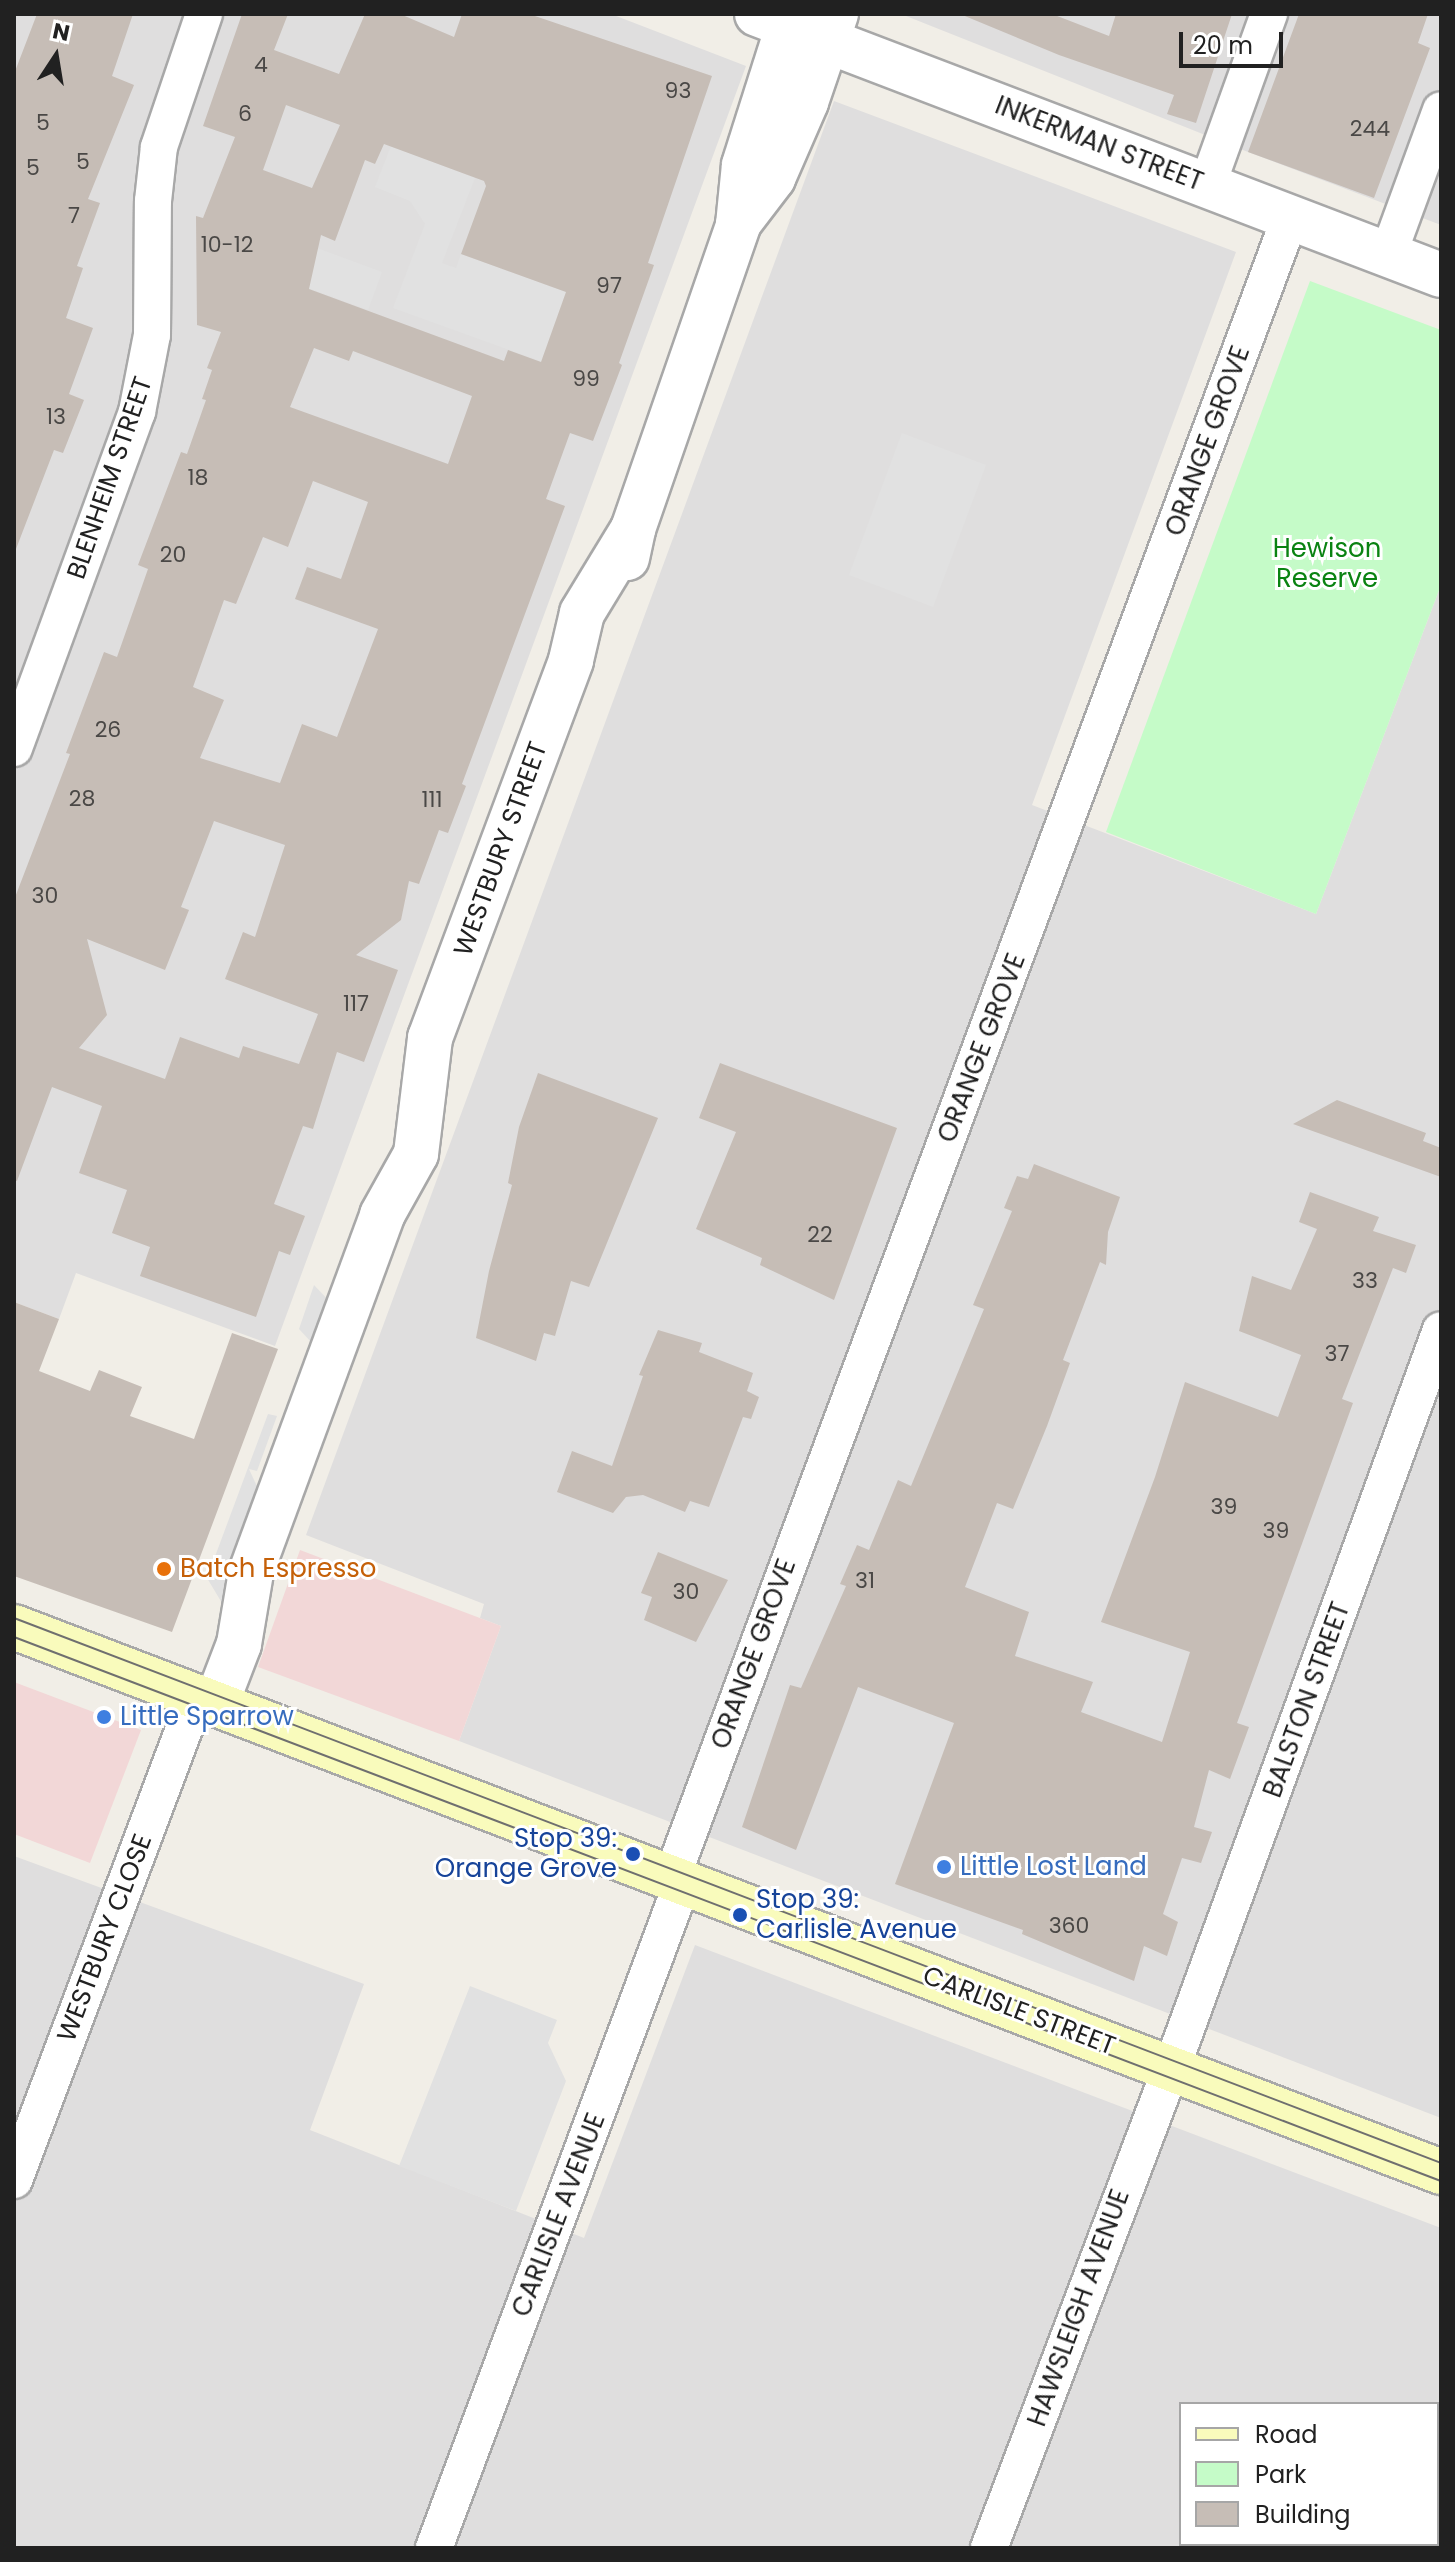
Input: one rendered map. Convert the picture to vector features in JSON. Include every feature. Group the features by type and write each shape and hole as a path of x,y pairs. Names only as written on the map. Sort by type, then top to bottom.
{"main road":[{"name":"CARLISLE STREET","path":"14,1627 1441,2172"}],"street":[{"name":"BLENHEIM STREET","path":"14,748 137,412 152,335 153,201 159,147 204,14"},
{"path":"1207,186 1269,14"},
{"name":"INKERMAN STREET","path":"800,22 1207,186 1441,275"},
{"name":"WESTBURY STREET","path":"199,1698 239,1644 251,1572 382,1215 416,1154 430,1038 571,660 582,613 633,529 738,225 773,178 806,102 800,22"},
{"path":"1388,255 1441,110"},
{"name":"ORANGE GROVE","path":"677,1879 1290,218"},
{"name":"BALSTON STREET","path":"1169,2069 1441,1330"},
{"name":"WESTBURY CLOSE","path":"14,2180 199,1698"},
{"name":"CARLISLE AVENUE","path":"434,2548 677,1879"},
{"name":"HAWSLEIGH AVENUE","path":"989,2548 1169,2069"}],"shaded area":[{"path":"14,14 611,14 746,66 275,1346 76,1273 59,1319 14,1302"},
{"path":"901,14 1441,14 1441,225 1248,152"},
{"path":"834,101 1236,252 1032,805 1316,914 1441,585 1441,2118 459,1741 501,1626 480,1618 484,1604 306,1535"},
{"path":"391,146 475,178 442,263 456,268 461,254 566,292 554,366 393,308 425,224 410,201 375,187"},
{"path":"268,230 382,272 368,310 264,272"},
{"path":"902,433 986,465 933,607 849,575"},
{"path":"314,1285 332,1304 321,1333 311,1342 299,1329"},
{"path":"268,1414 277,1416 257,1471 249,1469 261,1495 222,1603 207,1578"},
{"path":"300,1550 501,1626 459,1741 258,1667"},
{"path":"14,1682 141,1730 90,1863 14,1834"},
{"path":"14,1856 364,1984 310,2130 584,2238 695,1945 1441,2228 1441,2548 14,2548"},
{"path":"470,1986 557,2020 548,2043 566,2081 516,2211 399,2166"}],"green space":[{"name":"Hewison Reserve","path":"1310,281 1441,330 1441,585 1316,914 1106,832"}],"building":[{"path":"37,14 133,14 112,76 134,85 88,199 100,203 77,266 83,268 66,318 93,328 69,394 84,400 63,453 54,450 16,549 14,74"},
{"path":"242,14 288,14 274,50 339,74 365,14 400,14 454,37 462,14 529,14 712,76 648,263 654,265 619,363 622,365 593,441 570,433 546,499 565,506 462,784 466,786 448,833 439,830 419,884 409,881 401,920 356,955 398,970 364,1062 337,1052 313,1129 303,1126 274,1204 305,1216 290,1255 279,1251 256,1317 140,1276 150,1247 112,1233 127,1190 79,1173 102,1106 52,1087 17,1181 14,1180 14,900 70,754 66,753 104,652 117,657 148,569 138,565 181,452 187,454 206,400 202,399 212,370 207,368 221,332 197,325 196,216 203,218 235,137 203,126","holes":["286,105 340,125 312,188 263,170","384,144 484,181 486,186 461,254 566,292 541,362 508,350 504,361 309,289 321,235 335,241 365,160 375,164","314,348 349,361 353,351 472,396 448,464 290,407","313,481 368,502 341,579 307,567 295,599 378,629 337,737 302,724 280,783 200,758 224,700 193,687 224,600 236,604 263,537 288,547","214,821 285,845 255,937 243,932 225,979 318,1014 299,1064 243,1046 239,1058 180,1037 165,1079 79,1048 107,1015 87,939 165,970 189,910 181,907"]},
{"path":"960,14 1052,14 1109,36 1116,14 1232,14 1196,123 1167,114 1174,95 1059,55"},
{"path":"1299,14 1428,14 1418,43 1430,48 1374,198 1248,152"},
{"path":"720,1063 897,1128 834,1300 760,1265 762,1258 696,1229 736,1132 699,1118"},
{"path":"538,1073 658,1118 589,1287 571,1281 555,1336 544,1333 536,1361 476,1338 489,1271 512,1185 508,1183 519,1127"},
{"path":"1337,1100 1426,1133 1423,1141 1441,1148 1441,1177 1293,1124"},
{"path":"1034,1164 1120,1197 1108,1232 1106,1265 1100,1262 1063,1360 1070,1363 1047,1426 1013,1509 997,1503 965,1587 1029,1612 1015,1656 1093,1682 1081,1712 1162,1742 1190,1652 1101,1622 1155,1477 1185,1382 1278,1417 1301,1355 1239,1331 1252,1276 1291,1290 1317,1229 1299,1222 1310,1192 1379,1217 1373,1231 1416,1245 1406,1273 1393,1268 1342,1399 1353,1403 1237,1723 1249,1727 1230,1779 1209,1770 1194,1827 1212,1832 1201,1863 1182,1858 1163,1914 1178,1922 1167,1956 1144,1946 1134,1981 1022,1934 1023,1930 895,1884 954,1723 858,1687 796,1850 742,1827 790,1685 801,1688 846,1586 840,1584 857,1545 869,1550 898,1480 911,1486 984,1309 973,1305 1012,1211 1004,1208 1017,1176 1028,1179"},
{"path":"14,1302 59,1319 39,1371 90,1391 99,1370 142,1387 130,1416 194,1439 232,1333 278,1349 172,1632 14,1576"},
{"path":"658,1330 702,1343 699,1352 753,1373 747,1391 759,1397 751,1419 743,1417 709,1507 690,1501 685,1512 643,1495 626,1497 613,1513 557,1492 572,1451 612,1466 643,1376 639,1375"},
{"path":"658,1552 728,1580 696,1642 644,1620 652,1597 641,1593"}],"tram line":[{"path":"14,1618 1441,2163"},
{"path":"14,1637 1441,2181"}],"place":[{"name":"Batch Espresso","path":"164,1569"},
{"name":"Little Sparrow","path":"104,1717"},
{"name":"Stop 39: Orange Grove","path":"633,1854"},
{"name":"Little Lost Land","path":"944,1867"},
{"name":"Stop 39: Carlisle Avenue","path":"740,1915"}]}
